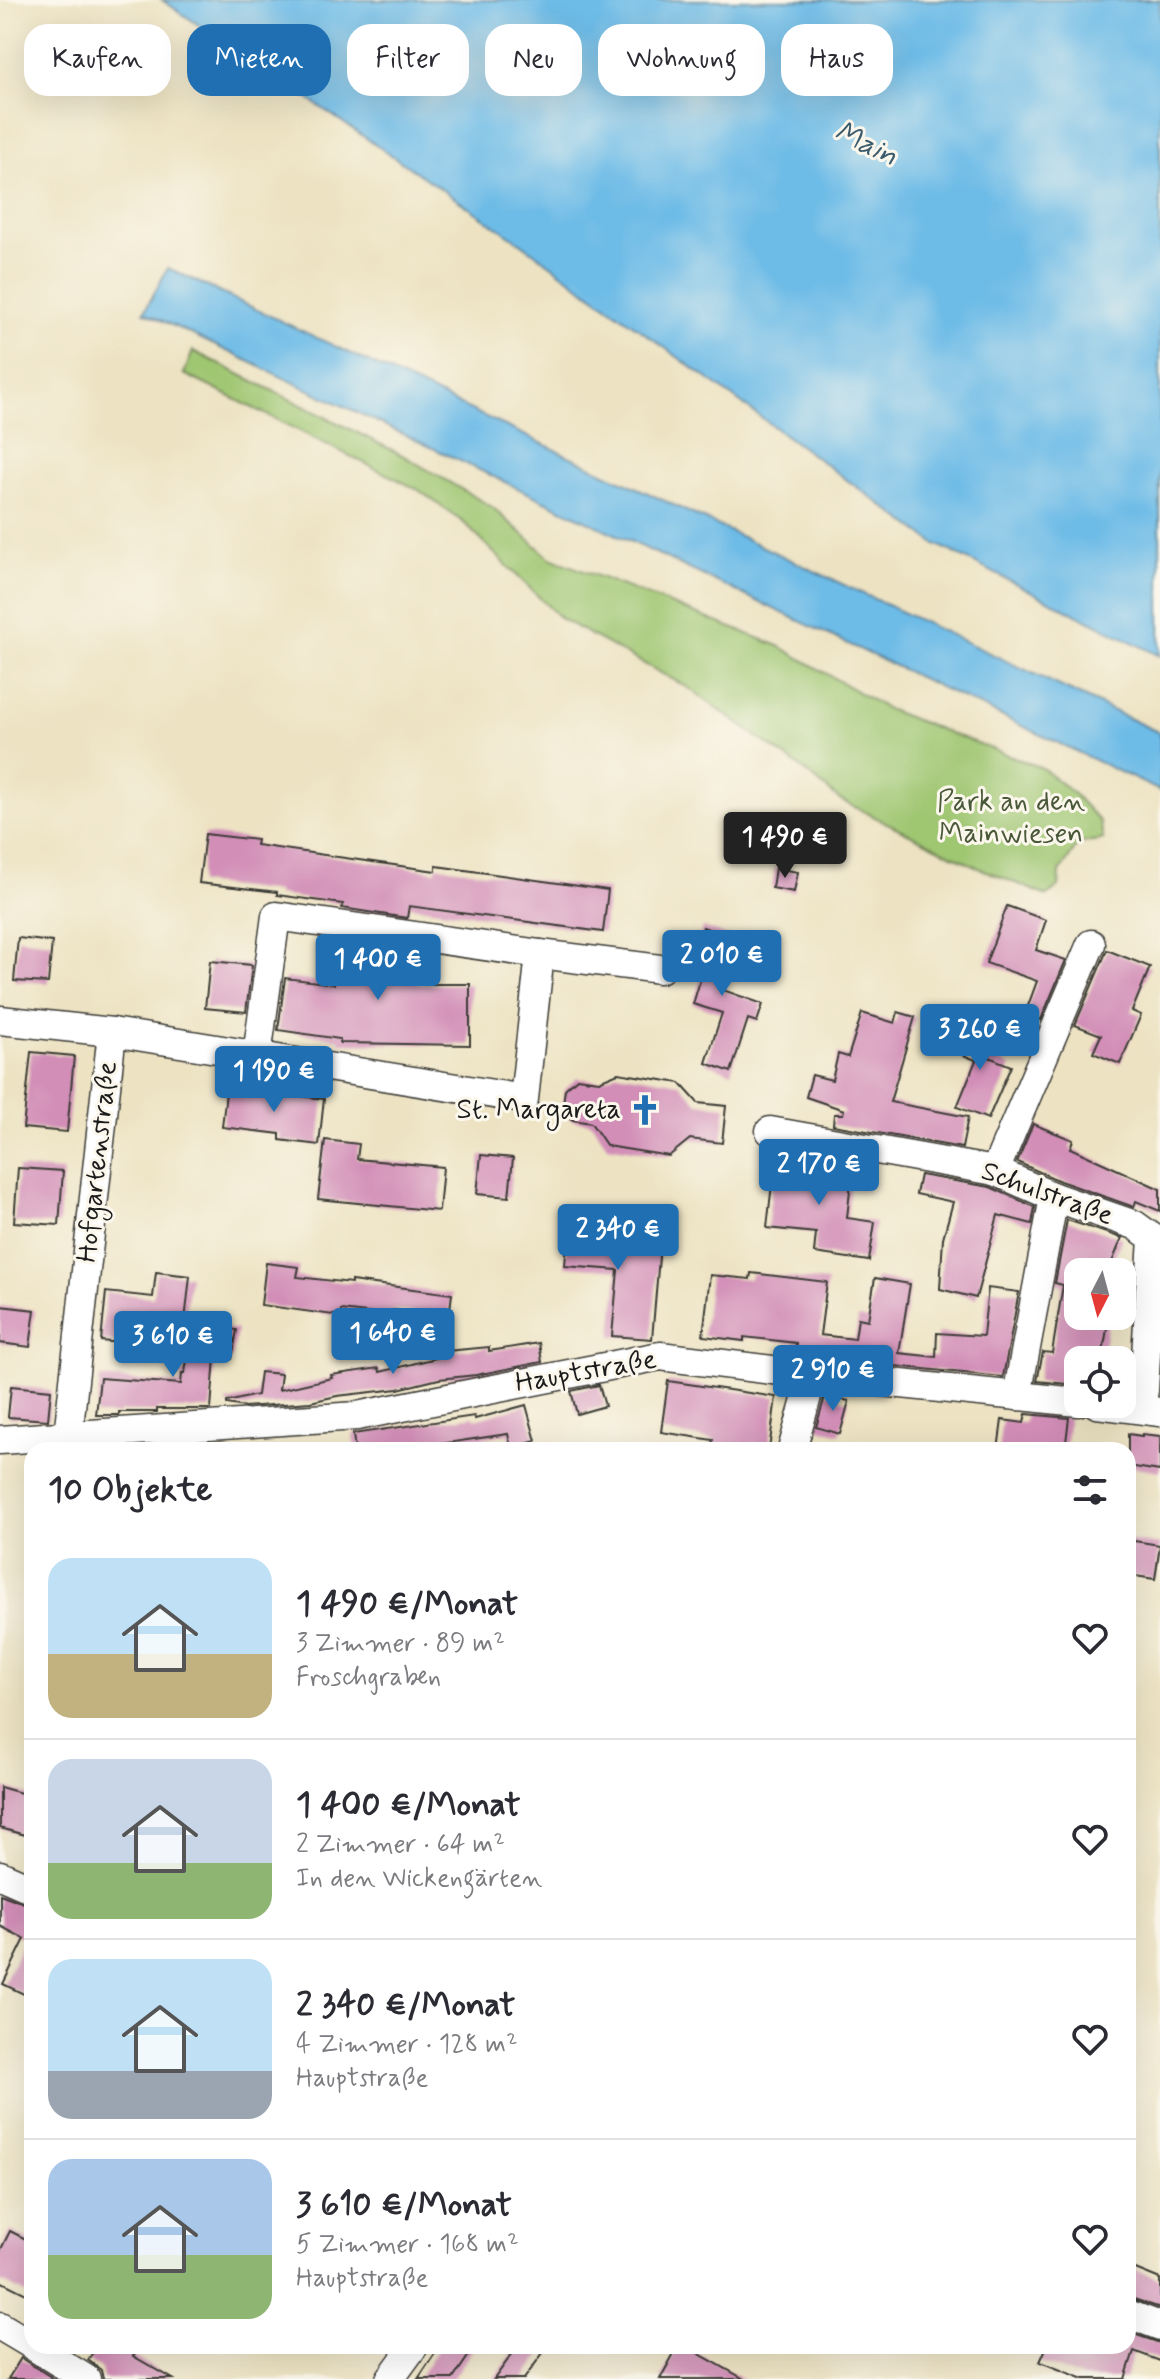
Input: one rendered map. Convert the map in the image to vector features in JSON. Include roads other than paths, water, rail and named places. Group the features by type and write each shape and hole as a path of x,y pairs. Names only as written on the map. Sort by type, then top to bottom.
{"street":[{"path":"257,1056 276,916 660,969"},
{"path":"995,1171 1091,944"},
{"path":"0,1020 112,1032 524,1099 540,954"},
{"name":"Hofgartenstraße","path":"68,1436 112,1032"},
{"name":"Schulstraße","path":"770,1131 995,1171 1054,1197 1135,1225 1153,1238 1144,1390 1150,1410"},
{"path":"1017,1396 1054,1197"},
{"name":"Hauptstraße","path":"0,1440 357,1416 660,1356 1064,1401"},
{"path":"794,1442 813,1375"},
{"path":"0,1875 24,1886"},
{"path":"1136,2317 1160,2326"},
{"path":"0,2326 24,2341"},
{"path":"45,2354 86,2379"},
{"path":"390,2379 408,2354"}],"water":[{"name":"Main","path":"162,0 1160,0 1160,656 934,543 515,239 304,96 331,96 331,24 197,24"},
{"path":"168,268 1160,733 1160,791 144,312"}],"place":[{"name":"St. Margareta","path":"645,1110"}],"park label":[{"name":"Park an den Mainwiesen","path":"1011,818"}]}
